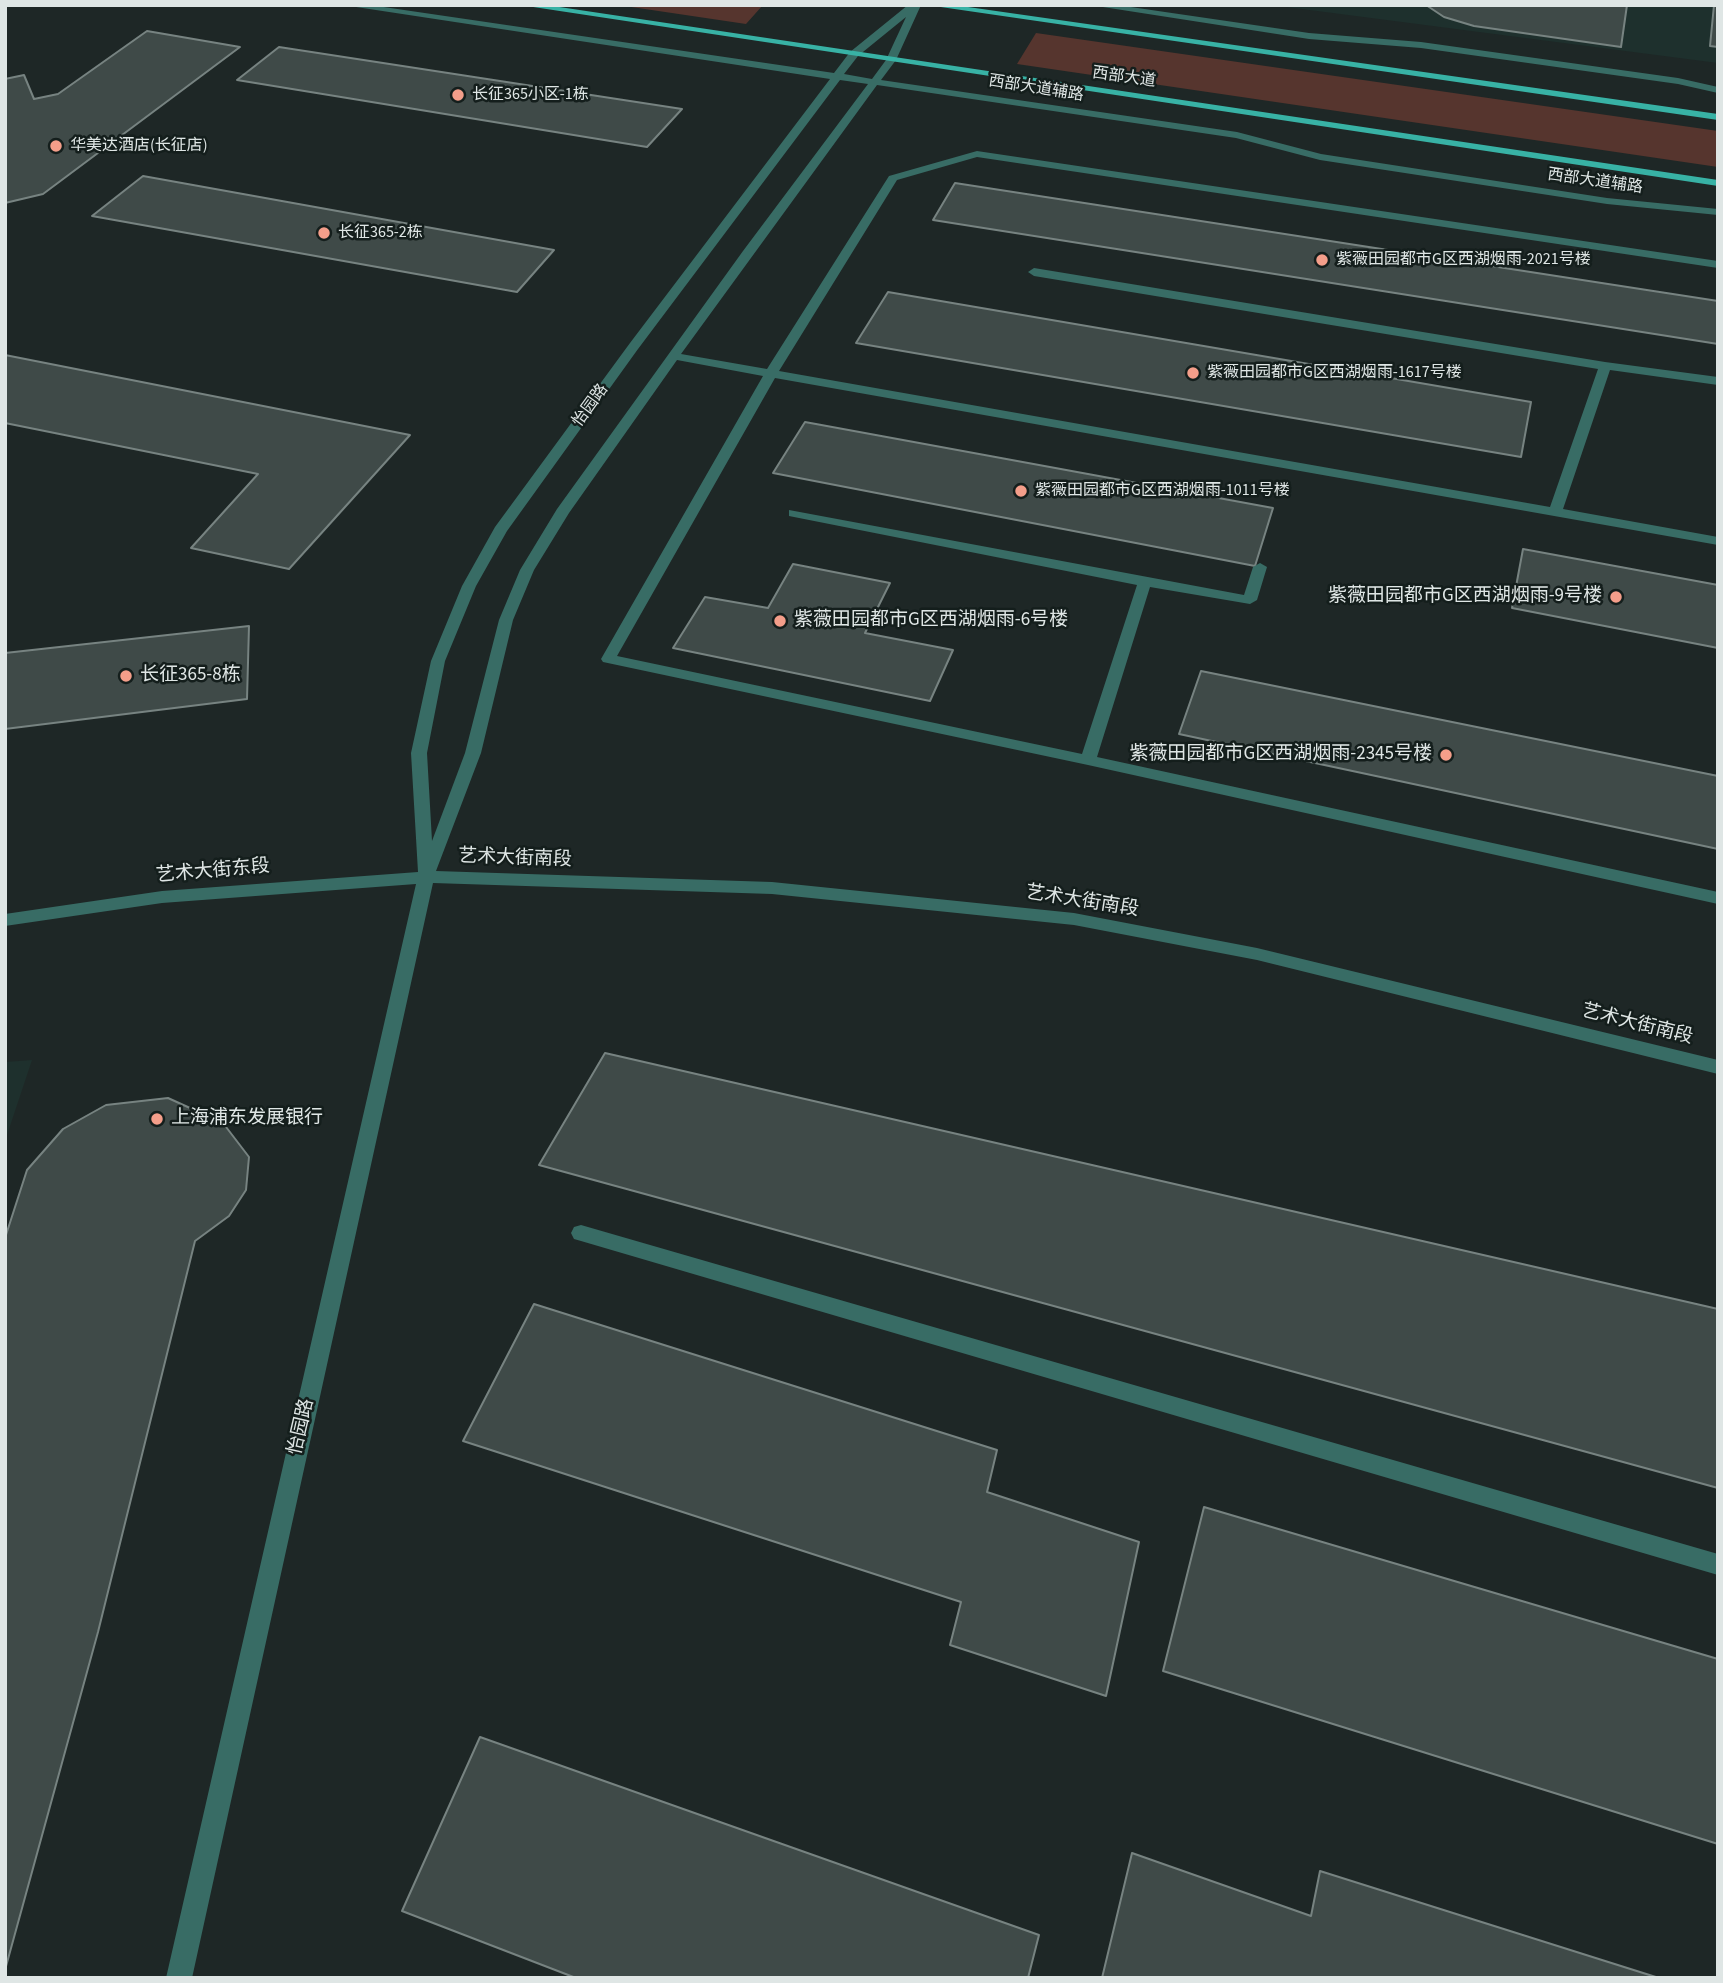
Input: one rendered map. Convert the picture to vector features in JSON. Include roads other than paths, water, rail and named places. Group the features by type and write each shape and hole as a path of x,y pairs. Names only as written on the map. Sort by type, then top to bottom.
{"main road":[{"name":"西部大道","path":"525,5 1718,183"},
{"path":"932,5 1718,117"}],"street":[{"name":"西部大道辅路","path":"348,5 1237,135 1320,157 1607,201 1718,212"},
{"name":"怡园路","path":"426,877 419,753 438,661 469,586 500,530 854,54 915,5"},
{"name":"怡园路","path":"179,1978 426,877 473,753 506,620 527,570 562,512 891,60 915,5"},
{"path":"1096,5 1309,36 1421,45 1678,81 1718,90"},
{"path":"1718,265 977,153 892,178 771,373 608,659 1088,760 1718,898"},
{"path":"1034,272 1605,366 1718,381"},
{"path":"674,356 1718,541"},
{"path":"1555,512 1605,366"},
{"path":"794,513 1250,600 1260,567"},
{"path":"1088,760 1145,582"},
{"name":"艺术大街东段","path":"5,920 162,897 426,877"},
{"name":"艺术大街南段","path":"426,877 772,888 1074,919 1257,954 1718,1067"},
{"path":"581,1234 1718,1565"}],"place":[{"name":"长征365小区-1栋","path":"458,95"},
{"name":"华美达酒店(长征店)","path":"56,146"},
{"name":"长征365-2栋","path":"324,233"},
{"name":"紫薇田园都市G区西湖烟雨-2021号楼","path":"1322,260"},
{"name":"紫薇田园都市G区西湖烟雨-1617号楼","path":"1193,373"},
{"name":"紫薇田园都市G区西湖烟雨-1011号楼","path":"1021,491"},
{"name":"紫薇田园都市G区西湖烟雨-9号楼","path":"1616,597"},
{"name":"紫薇田园都市G区西湖烟雨-6号楼","path":"780,621"},
{"name":"长征365-8栋","path":"126,676"},
{"name":"紫薇田园都市G区西湖烟雨-2345号楼","path":"1446,755"},
{"name":"上海浦东发展银行","path":"157,1119"}]}
